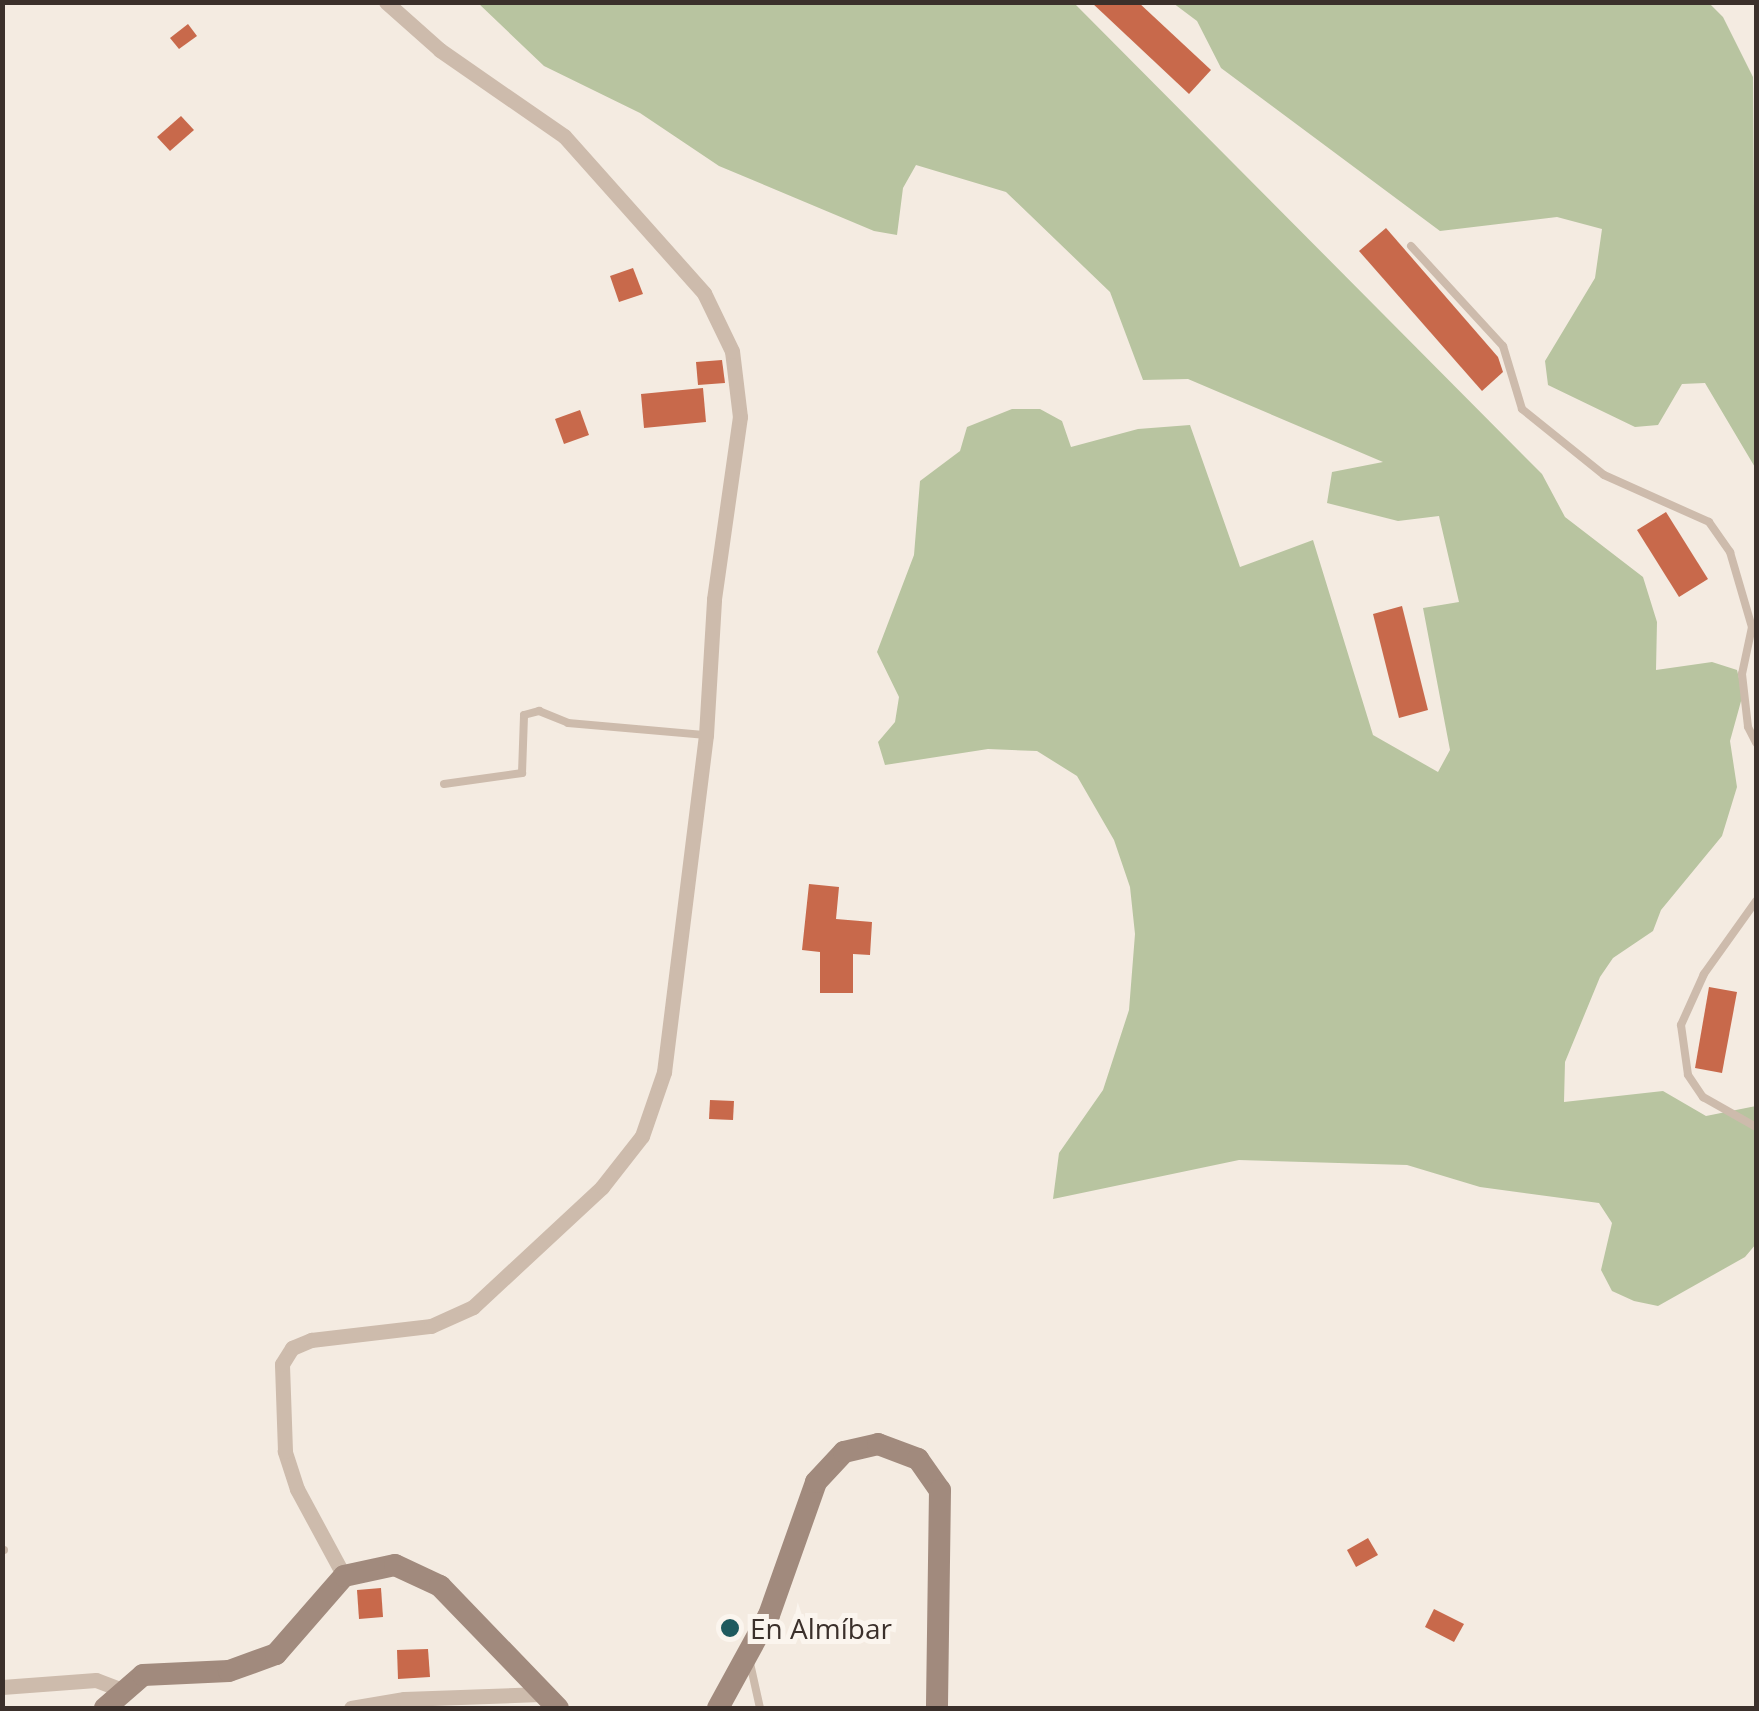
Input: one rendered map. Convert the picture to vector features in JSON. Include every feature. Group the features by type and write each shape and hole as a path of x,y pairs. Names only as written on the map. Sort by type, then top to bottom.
{"main road":[{"path":"718,1708 750,1659 823,1471 856,1447 896,1446 918,1458 940,1490 937,1708"},
{"path":"105,1708 120,1689 143,1674 230,1671 276,1654 344,1576 381,1566 418,1571 440,1586 550,1701"}],"street":[{"path":"344,1576 297,1489 285,1451 282,1364 292,1348 311,1340 431,1326 473,1306 602,1187 642,1136 664,1072 706,734 714,599 740,417 732,351 704,293 646,235 592,164 386,2"},
{"path":"2,1687 96,1680 120,1689"},
{"path":"351,1708 404,1699 550,1701"}],"lane":[{"path":"1410,246 1503,346 1522,409 1604,476 1708,522 1730,552 1752,627 1742,674 1748,727 1756,743"},
{"path":"444,784 522,773 524,715 538,710 568,723 706,734"},
{"path":"1756,901 1704,974 1681,1025 1688,1075 1703,1096 1756,1128"},
{"path":"750,1659 760,1708"}],"green space":[{"path":"478,3 1074,3 1542,474 1565,517 1643,577 1657,622 1656,670 1712,662 1737,670 1743,694 1730,741 1737,787 1722,836 1661,910 1653,931 1613,958 1600,977 1565,1062 1564,1102 1663,1091 1706,1116 1756,1106 1756,1244 1745,1257 1658,1306 1634,1301 1612,1291 1601,1270 1612,1223 1599,1203 1480,1187 1407,1165 1239,1160 1053,1199 1059,1153 1103,1090 1129,1010 1135,934 1130,887 1114,840 1077,776 1037,751 988,749 885,765 878,742 895,722 899,697 877,652 914,555 920,481 960,451 967,427 1012,409 1040,409 1062,421 1071,447 1138,429 1190,425 1240,567 1313,540 1373,735 1438,772 1450,750 1423,608 1459,602 1439,516 1398,521 1327,503 1332,472 1383,462 1188,379 1143,380 1110,292 1006,192 916,165 903,188 897,235 874,231 719,166 640,113 544,66"},
{"path":"1173,3 1709,3 1723,17 1753,77 1756,469 1705,383 1682,384 1658,425 1635,427 1548,385 1545,361 1595,278 1602,229 1557,217 1440,231 1221,68 1197,21"}],"building":[{"path":"1091,2 1138,2 1211,70 1189,94"},
{"path":"188,24 197,36 179,49 170,38"},
{"path":"181,116 194,130 170,151 157,137"},
{"path":"1386,228 1498,357 1503,372 1482,391 1359,251"},
{"path":"633,268 643,294 619,302 610,276"},
{"path":"722,360 725,383 698,385 696,362"},
{"path":"703,388 706,422 644,428 641,394"},
{"path":"580,410 589,435 564,444 555,419"},
{"path":"1666,512 1708,579 1679,597 1637,530"},
{"path":"1402,606 1428,710 1399,718 1373,614"},
{"path":"809,884 839,887 836,919 872,922 870,955 853,954 853,993 820,993 820,952 802,950"},
{"path":"1709,987 1737,992 1722,1073 1695,1068"},
{"path":"710,1100 734,1101 733,1120 709,1119"},
{"path":"1368,1538 1378,1555 1356,1567 1347,1550"},
{"path":"381,1588 383,1617 359,1619 357,1590"},
{"path":"1434,1609 1464,1624 1454,1642 1425,1627"},
{"path":"428,1649 430,1677 398,1679 397,1650"}],"place":[{"name":"En Almíbar","path":"730,1628"}]}
